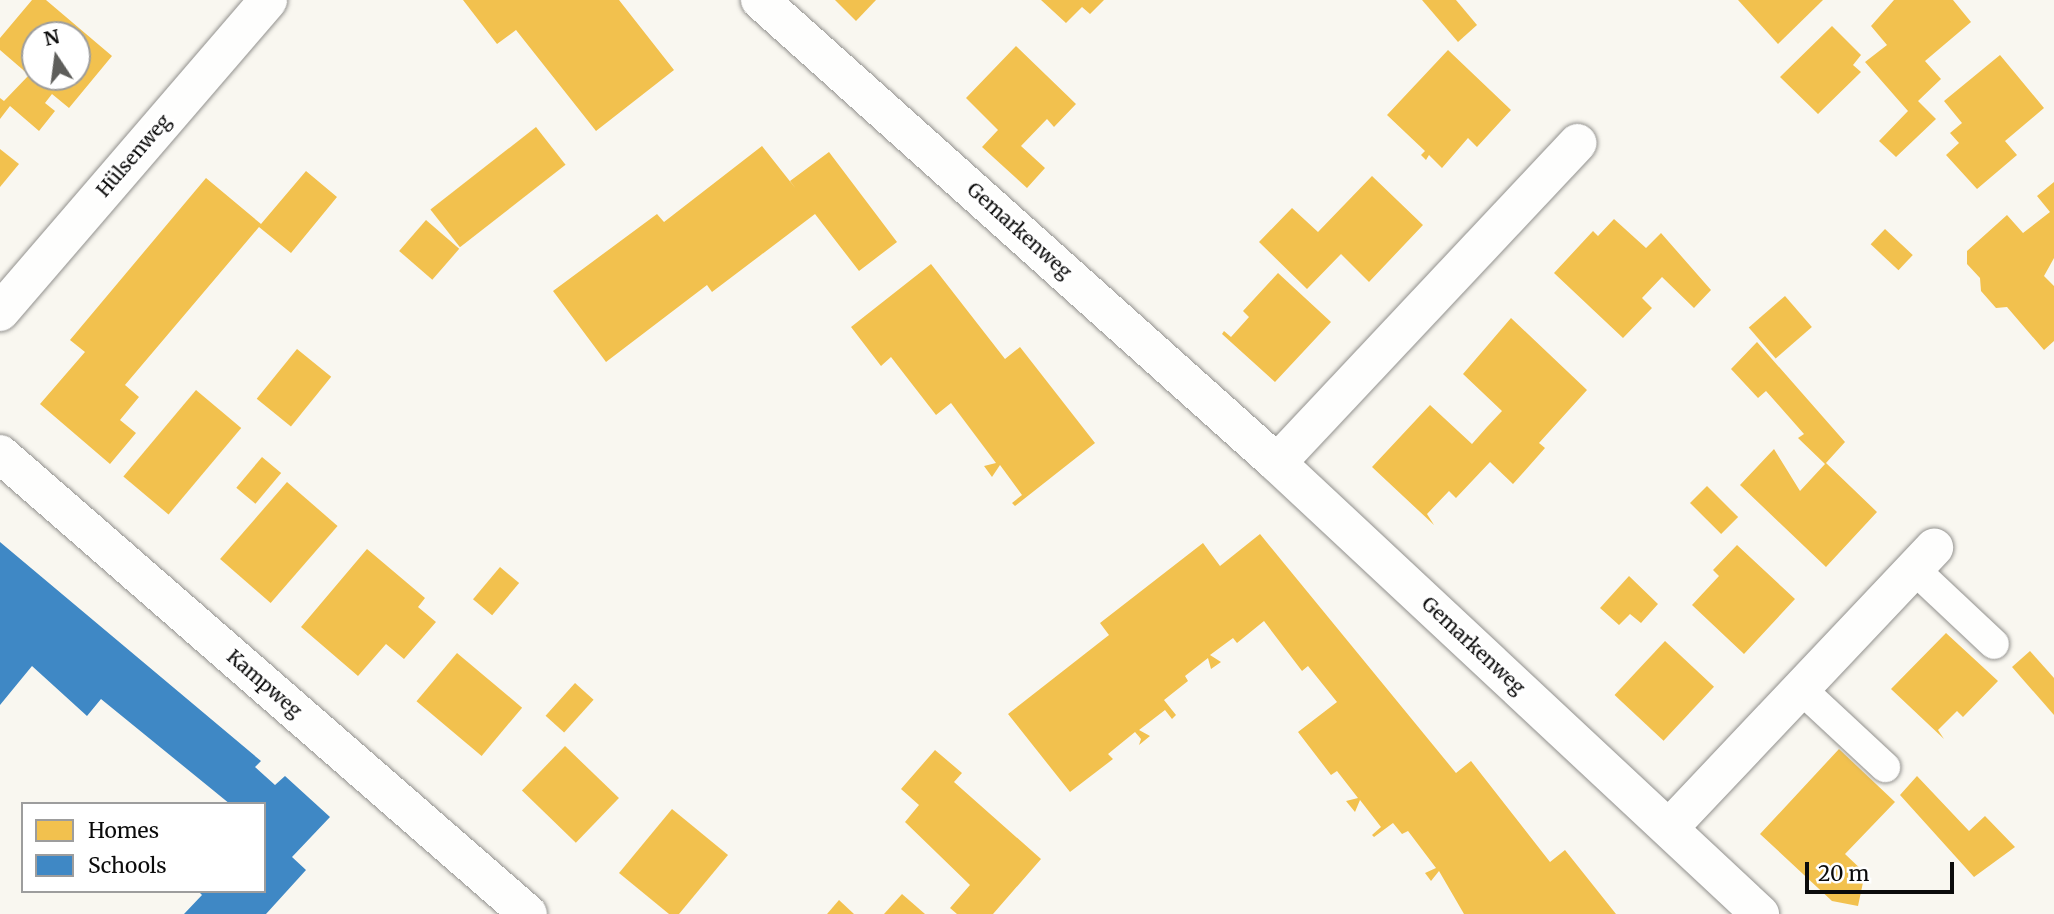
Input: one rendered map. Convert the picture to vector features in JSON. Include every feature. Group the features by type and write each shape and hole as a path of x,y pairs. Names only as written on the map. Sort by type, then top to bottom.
{"street":[{"name":"Hülsenweg","path":"0,312 268,0"},
{"name":"Gemarkenweg","path":"760,0 1277,463 1760,914"},
{"path":"1277,463 1577,144"},
{"name":"Kampweg","path":"0,454 528,914"},
{"path":"1669,828 1923,558"}],"lane":[{"path":"1923,558 1994,644"},
{"path":"1801,689 1885,767"}],"building: Homes":[{"path":"32,0 46,0 71,21 21,21 21,68 0,50 0,38"},
{"path":"463,0 619,0 674,70 596,131 516,30 497,44"},
{"path":"835,0 876,0 856,21"},
{"path":"1041,0 1104,0 1090,14 1082,7 1066,23"},
{"path":"1422,0 1456,0 1477,25 1458,42"},
{"path":"1738,0 1823,0 1778,44"},
{"path":"1894,0 1953,0 1971,22 1925,61 1941,79 1918,101 1936,119 1896,157 1879,141 1908,111 1865,62 1887,45 1871,26"},
{"path":"1832,26 1861,55 1853,65 1861,72 1818,114 1780,77"},
{"path":"91,38 112,56 91,81"},
{"path":"1016,46 1076,104 1054,127 1047,119 1021,146 1045,168 1027,188 982,147 998,130 966,98"},
{"path":"1448,50 1511,110 1477,147 1468,138 1442,168 1429,155 1426,160 1421,155 1425,151 1387,115"},
{"path":"2000,55 2044,108 2005,141 2017,155 1977,189 1946,155 1959,143 1950,133 1962,123 1944,101"},
{"path":"21,83 21,91 83,91 69,108 52,94 45,103 55,111 39,131 10,106 0,119 0,98 4,101"},
{"path":"536,127 566,165 460,247 430,209"},
{"path":"762,146 796,189 790,181 829,152 897,242 859,271 815,214 712,292 707,285 606,362 553,291 657,214 664,222"},
{"path":"0,149 19,164 0,187"},
{"path":"306,171 337,197 291,253 259,227 125,385 139,397 120,420 136,433 110,464 40,404 85,352 70,340 206,178 261,224"},
{"path":"1372,176 1423,225 1369,282 1341,254 1307,289 1259,242 1292,208 1318,232"},
{"path":"2054,182 2054,258 2044,276 2054,286 2054,341 2044,350 2007,307 1996,308 1981,291 1980,278 1967,264 1967,251 2007,215 2023,233 2050,212 2037,196"},
{"path":"1614,219 1646,248 1661,233 1711,290 1694,308 1662,277 1642,298 1652,308 1623,338 1554,273 1593,231 1598,236"},
{"path":"426,220 459,249 432,280 399,251"},
{"path":"1885,229 1913,255 1898,270 1871,244"},
{"path":"931,264 1005,359 1020,347 1095,443 1015,506 1012,503 1022,495 1000,465 992,477 984,466 996,463 951,403 936,415 891,357 881,366 851,327"},
{"path":"1278,273 1331,322 1275,382 1222,334 1224,331 1231,337 1249,317 1243,311"},
{"path":"1785,296 1812,327 1776,358 1749,327"},
{"path":"1511,318 1587,390 1539,443 1545,448 1513,484 1490,462 1456,498 1449,491 1427,514 1434,525 1372,467 1430,405 1472,444 1502,411 1463,374"},
{"path":"1757,342 1845,442 1826,463 1877,512 1826,567 1740,485 1774,449 1800,491 1825,464 1798,438 1804,434 1766,391 1758,398 1731,369"},
{"path":"297,349 331,377 291,426 257,399"},
{"path":"196,390 241,428 169,514 123,477"},
{"path":"262,457 281,473 255,504 236,488"},
{"path":"287,482 338,526 271,603 220,559"},
{"path":"1707,486 1738,517 1721,534 1690,503"},
{"path":"1260,534 1456,773 1471,761 1550,862 1565,850 1616,914 1464,914 1439,871 1431,881 1425,873 1436,868 1408,831 1402,834 1393,823 1374,837 1372,835 1381,827 1360,800 1355,812 1346,801 1358,798 1337,771 1331,775 1298,732 1337,702 1308,666 1302,671 1264,621 1237,643 1233,638 1210,655 1221,662 1211,669 1208,658 1185,676 1188,681 1164,700 1176,715 1172,719 1165,710 1139,730 1150,736 1139,745 1141,739 1135,732 1108,754 1113,759 1070,792 1008,714 1109,635 1100,623 1203,543 1220,566"},
{"path":"1737,545 1795,599 1744,654 1692,605 1719,576 1713,570"},
{"path":"367,549 425,598 418,607 436,622 404,659 386,644 358,676 301,627"},
{"path":"500,567 519,583 492,615 473,599"},
{"path":"1629,576 1658,604 1641,623 1630,614 1619,625 1600,608"},
{"path":"1946,633 1998,681 1963,717 1957,711 1938,730 1944,739 1891,689"},
{"path":"1665,641 1714,687 1664,741 1615,695"},
{"path":"2030,651 2054,678 2054,715 2012,667"},
{"path":"457,653 522,708 482,756 417,701"},
{"path":"575,683 594,700 564,732 546,716"},
{"path":"565,746 619,798 576,843 522,791"},
{"path":"1839,749 1895,802 1845,854 1865,873 1858,906 1832,901 1760,834"},
{"path":"935,750 962,773 954,782 1041,859 993,914 957,914 950,908 970,885 905,822 919,805 901,789"},
{"path":"1917,776 1969,831 1985,816 2015,847 1974,877 1900,795"},
{"path":"672,809 728,855 679,914 669,914 619,873"},
{"path":"902,894 925,914 884,914"},
{"path":"839,900 854,914 827,914"}],"building: Schools":[{"path":"0,542 261,761 255,767 275,785 285,776 330,817 292,857 306,870 266,914 184,914 202,895 200,893 266,893 266,802 228,802 101,699 87,716 32,666 0,705"}]}
